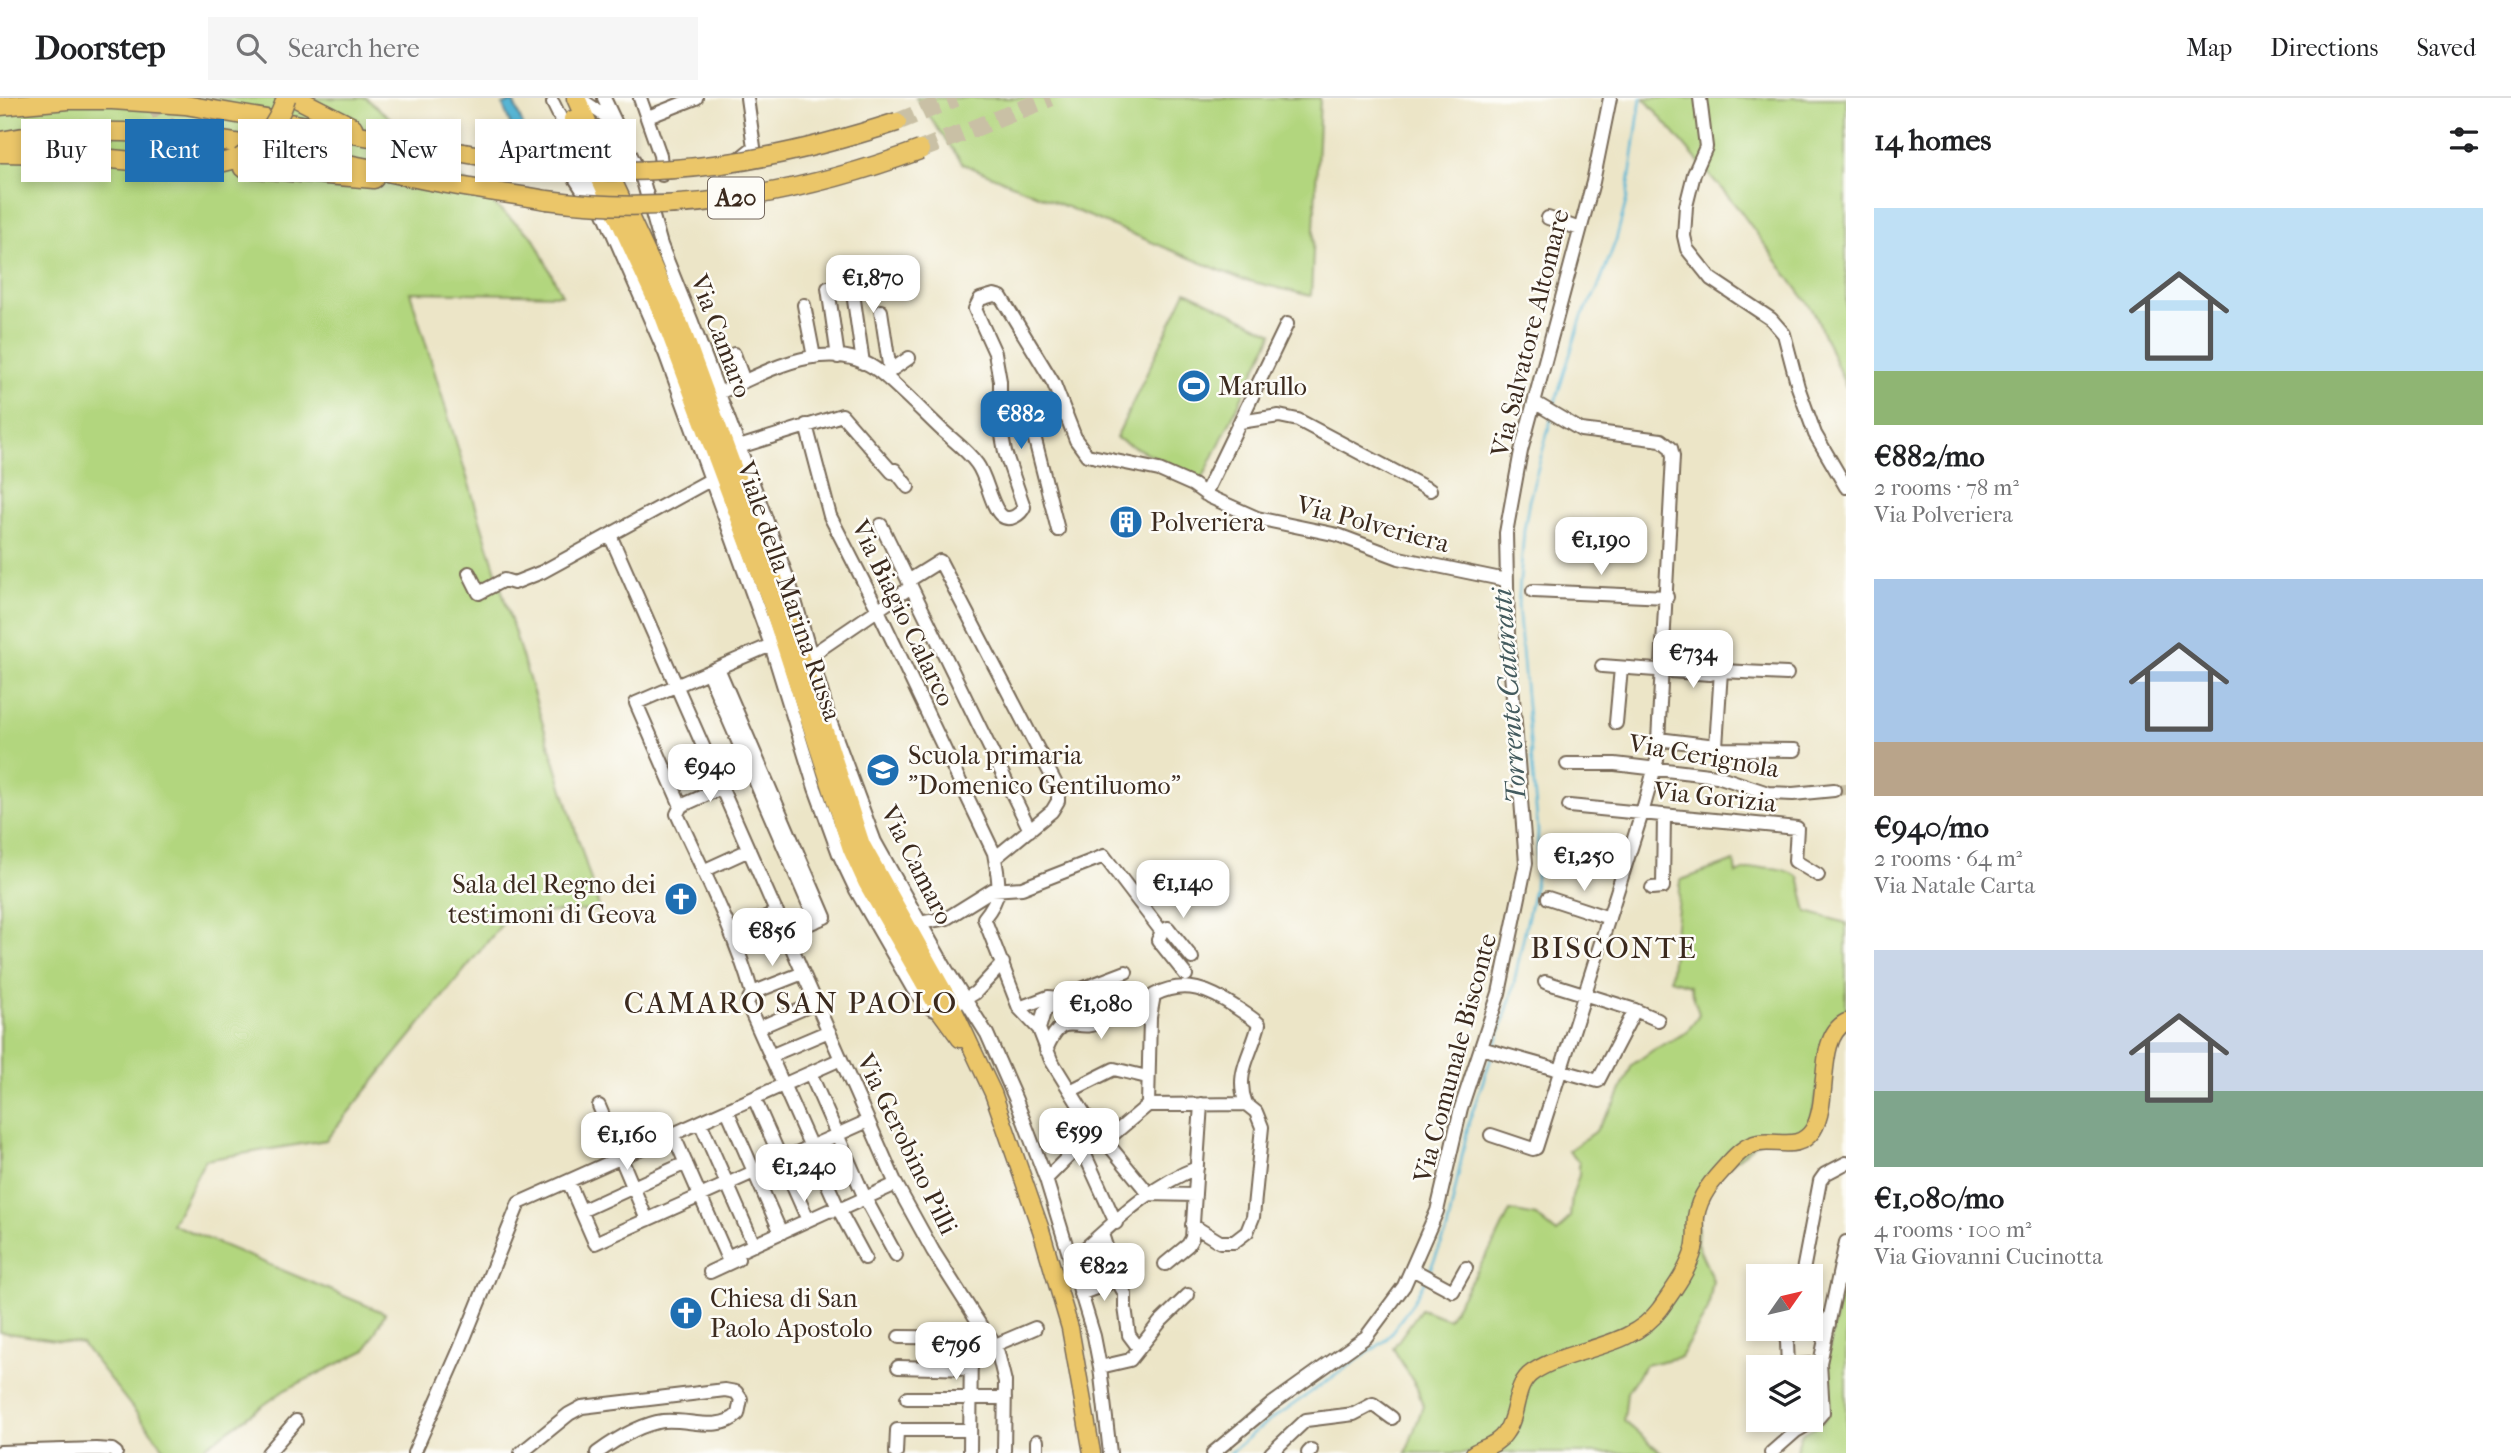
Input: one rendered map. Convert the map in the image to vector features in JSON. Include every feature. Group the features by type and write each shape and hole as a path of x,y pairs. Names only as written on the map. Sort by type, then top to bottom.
{"highway":[{"path":"276,119 286,98"},
{"path":"296,98 366,133"},
{"name":"A20","path":"0,106 68,100 141,101 209,107 366,135"},
{"path":"556,100 576,111"},
{"name":"A20","path":"461,152 539,166 600,172 701,168 825,145 897,122"},
{"name":"A20","path":"0,141 94,132 158,133 253,145 366,172"},
{"name":"A20","path":"437,182 547,200 609,206 678,204 736,198 838,178 920,150"},
{"path":"0,153 60,154 185,166 238,163"}],"main road":[{"name":"Viale della Marina Russa","path":"576,111 663,316 772,606 851,849 866,882 953,1006"},
{"name":"Viale della Marina Russa","path":"616,182 681,326 783,602 862,845 953,1006 993,1093 1041,1230 1070,1328 1092,1453"},
{"path":"1474,1453 1499,1440 1507,1431 1520,1388 1531,1373 1627,1336 1646,1324 1660,1310 1693,1253 1700,1201 1730,1161 1752,1145 1792,1144 1804,1139 1813,1129 1820,1111 1831,1040 1836,1028 1846,1022"}],"street":[{"name":"Via Camaro","path":"604,98 611,117"},
{"path":"640,98 660,155 662,177 740,158 754,147 747,98"},
{"path":"648,117 695,98"},
{"name":"Via Salvatore Altomare","path":"1506,580 1506,533 1521,451 1539,405 1593,182 1610,98"},
{"path":"1700,98 1706,147 1694,174 1686,206 1686,249 1711,279 1771,319 1784,334 1798,387 1815,434 1846,487"},
{"path":"611,117 576,111 588,174 657,334 771,645 818,798 844,866 913,989 930,1008 953,1006 975,993 1003,963"},
{"name":"Via Camaro","path":"636,168 643,181 661,245 793,594 830,720 875,842 919,923 953,1006 995,1049 1046,1179 1094,1336 1110,1453"},
{"path":"1548,218 1580,229"},
{"path":"850,272 863,363"},
{"path":"828,288 838,357"},
{"name":"Via Polveriera","path":"719,393 783,364 814,357 838,357 863,363 888,375 973,459 986,477 999,511 1007,518 1017,515 1024,507 1005,452 998,407 1000,373 992,345 976,313 976,304 989,295 1001,298 1054,384 1076,440 1082,450 1092,458 1159,470 1257,518 1338,535 1399,558 1506,580"},
{"path":"804,305 814,357"},
{"path":"881,311 888,375"},
{"path":"1205,494 1287,324"},
{"path":"734,354 744,381"},
{"path":"888,375 909,358"},
{"path":"1490,1135 1536,1148 1642,813 1654,770 1658,738 1667,597 1673,456 1671,448 1661,440 1581,430 1539,405"},
{"path":"1058,530 1031,424 1066,413"},
{"path":"739,447 842,415 908,487"},
{"path":"1240,422 1279,416 1298,421 1430,490"},
{"name":"Via Biagio Calarco","path":"806,425 830,516 997,855 999,888"},
{"path":"469,573 479,593 505,580 514,583 542,572 710,480"},
{"path":"881,526 1030,830"},
{"name":"Via Gerobino Pilli","path":"610,535 896,1184 933,1251 993,1342 1003,1369 1004,1453"},
{"path":"810,656 878,610 940,561 1058,788 1056,806 997,855"},
{"name":"Via Comunale Bisconte","path":"1213,1453 1272,1404 1366,1337 1416,1271 1437,1211 1461,1108 1490,1050 1497,1000 1526,863 1506,580"},
{"path":"1533,591 1667,597"},
{"path":"681,806 636,704 771,645"},
{"path":"1602,666 1710,674 1721,671 1787,674"},
{"path":"1616,723 1621,668"},
{"path":"713,670 816,920 787,933"},
{"path":"1716,746 1721,671"},
{"path":"1658,738 1721,749 1795,750"},
{"name":"Via Cerignola","path":"1567,764 1615,764 1717,776 1768,793 1793,794 1834,790"},
{"path":"721,788 681,806 677,814 731,932 752,993"},
{"name":"Via Gorizia","path":"1569,806 1797,828 1796,861 1818,875"},
{"path":"1652,888 1663,887 1664,815"},
{"path":"703,871 749,850"},
{"path":"919,923 947,918 999,888 1021,888 1104,856 1161,932"},
{"path":"999,888 998,901 984,918 1019,1008 1039,1029 1046,1050 1097,1137 1149,1194 1195,1195"},
{"path":"1548,898 1609,918"},
{"path":"731,932 777,912"},
{"path":"1186,975 1158,940 1161,932 1168,928 1192,958"},
{"path":"1039,1029 1044,1013 1058,998 1126,972"},
{"path":"803,973 752,993 747,1003 839,1210 865,1258"},
{"path":"1545,982 1635,1010 1658,1020"},
{"path":"1148,1105 1150,1017 1154,995 1170,990 1200,988 1219,996 1259,1024 1241,1077 1242,1094 1246,1104 1256,1112 1262,1127 1250,1227 1238,1240 1226,1242 1216,1241 1192,1225"},
{"path":"1019,1008 1048,997 1058,998"},
{"path":"1046,1050 1054,1031 1061,1025 1096,1025 1103,1021 1101,1012 1139,1002"},
{"path":"758,1027 816,1003"},
{"path":"1490,1050 1598,1081 1635,1010"},
{"path":"770,1056 829,1031"},
{"path":"415,1453 519,1203 841,1059"},
{"path":"1070,1091 1114,1069 1147,1077"},
{"path":"810,1073 865,1198 896,1255"},
{"path":"754,1098 808,1220"},
{"path":"1164,1264 1188,1245 1192,1238 1201,1104"},
{"path":"1046,1179 1080,1144 1097,1137 1109,1138 1148,1105 1246,1104"},
{"path":"598,1106 647,1220"},
{"path":"727,1110 781,1233"},
{"path":"568,1181 595,1243 868,1121"},
{"path":"700,1122 754,1245"},
{"path":"673,1134 727,1257 896,1184"},
{"path":"1080,1144 1116,1223"},
{"path":"581,1211 686,1163"},
{"path":"1804,1264 1821,1181 1825,1174 1846,1163"},
{"path":"1070,1262 1149,1194 1178,1175 1196,1168"},
{"path":"709,1272 832,1218 839,1210"},
{"path":"1102,1234 1117,1280 1125,1294 1129,1335 1139,1347"},
{"path":"1822,1355 1846,1242"},
{"path":"1416,1271 1453,1291 1466,1269"},
{"path":"1080,1294 1117,1280"},
{"path":"1100,1367 1130,1360 1160,1322 1188,1295"},
{"path":"1824,1321 1829,1324"},
{"path":"899,1337 971,1338 993,1342 1035,1328"},
{"path":"970,1453 971,1338"},
{"path":"1787,1355 1789,1341"},
{"path":"1787,1349 1792,1347 1793,1341"},
{"path":"898,1367 971,1369"},
{"path":"521,1453 569,1414 582,1407 725,1390 736,1392 741,1399 738,1414 730,1421 657,1422 623,1436 597,1453"},
{"path":"907,1398 1005,1398"},
{"path":"1271,1453 1306,1420 1354,1414 1373,1404 1392,1418"},
{"path":"268,1453 296,1421"},
{"path":"896,1453 897,1430 970,1430"},
{"path":"1771,1453 1790,1432"},
{"path":"0,1452 112,1450 116,1453"}],"green space":[{"path":"0,98 366,98 391,119 366,119 366,182 461,182 461,177 533,237 562,295 410,292 600,910 510,914 326,1140 205,1160 172,1224 385,1313 366,1350 285,1390 196,1453 168,1453 82,1344 0,1332"},
{"path":"916,98 1320,98 1311,296 1241,279 963,164"},
{"path":"1644,98 1846,98 1846,387 1814,312 1738,208"},
{"name":"Marullo","path":"1186,291 1273,333 1202,480 1116,438"},
{"path":"1734,861 1736,874 1768,868 1792,873 1799,877 1807,912 1846,923 1846,1014 1836,1018 1827,1032 1811,1124 1795,1136 1764,1137 1700,1190 1697,1244 1713,1280 1708,1310 1680,1357 1645,1365 1627,1392 1624,1421 1662,1453 1406,1453 1423,1406 1417,1388 1393,1348 1421,1309 1448,1319 1497,1238 1510,1211 1536,1216 1557,1233 1570,1217 1579,1162 1568,1151 1595,1132 1615,1103 1632,1065 1687,1032 1699,1014 1690,985 1670,979 1681,880"},
{"path":"1846,1265 1846,1453 1799,1453 1796,1450 1802,1434 1823,1432 1823,1421 1828,1414 1826,1364"}],"water":[{"path":"513,101 520,119 508,119 503,105"}],"waterway":[{"name":"Torrente Cataratti","path":"1553,409 1582,316 1597,290 1616,240 1627,198 1641,98"},
{"name":"Torrente Cataratti","path":"1495,1047 1511,997 1536,878 1538,831 1518,605 1529,501 1552,416"},
{"name":"Torrente Cataratti","path":"1428,1274 1447,1231 1469,1121 1492,1056"},
{"name":"Torrente Cataratti","path":"1230,1453 1262,1426 1385,1341 1412,1304 1425,1280"}],"tunnel":[{"path":"153,98 164,119"},
{"path":"897,122 956,98"},
{"path":"920,150 1050,98"},
{"path":"1834,790 1846,789"}],"place":[{"name":"Marullo","path":"1194,386"},
{"name":"Polveriera","path":"1126,522"},
{"name":"Scuola primaria \"Domenico Gentiluomo\"","path":"883,770"},
{"name":"Sala del Regno dei testimoni di Geova","path":"681,899"},
{"name":"Chiesa di San Paolo Apostolo","path":"686,1313"}],"district":[{"name":"BISCONTE","path":"1614,948"},
{"name":"CAMARO SAN PAOLO","path":"791,1003"}]}
